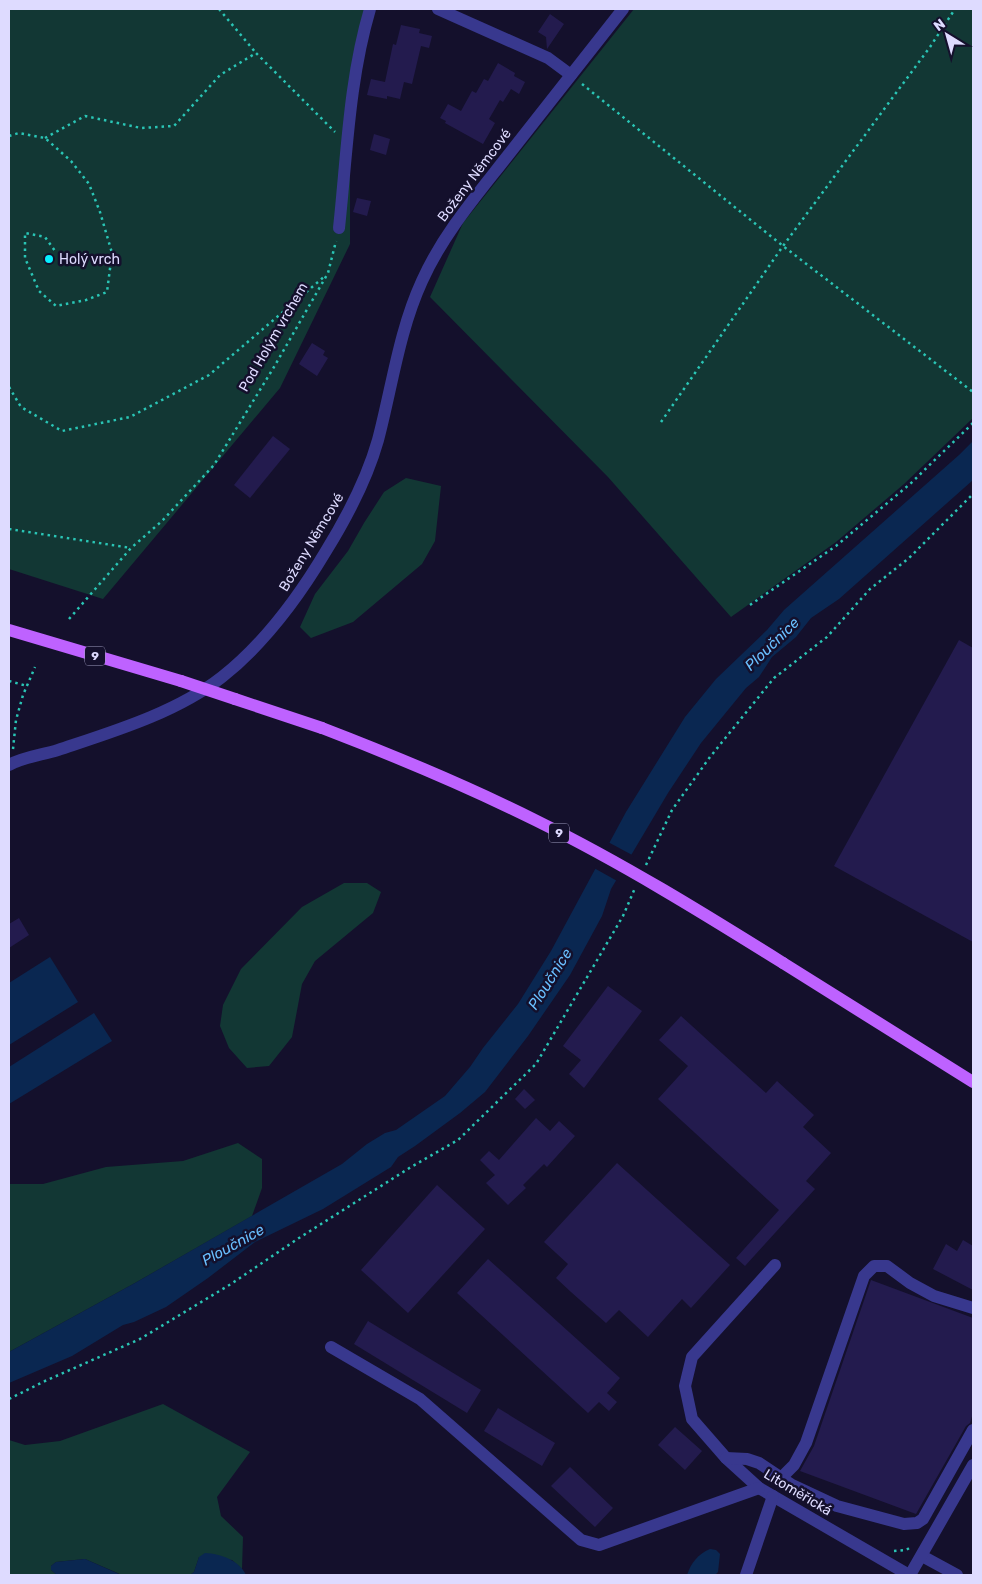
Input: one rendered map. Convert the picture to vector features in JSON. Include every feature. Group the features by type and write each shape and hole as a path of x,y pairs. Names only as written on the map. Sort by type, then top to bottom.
{"main road":[{"name":"9","path":"9,630 181,681 322,728 482,794 594,851 648,882 740,936 973,1082"}],"street":[{"path":"339,228 353,86 364,29 370,9"},
{"path":"438,9 452,11 548,58 571,75"},
{"name":"Boženy Němcové","path":"10,764 121,728 180,703 219,679 241,662 268,634 309,579 343,524 363,481 377,443 401,345 414,302 438,249 465,210 623,9"},
{"name":"Litoměřická","path":"775,1264 692,1358 686,1386 692,1419 726,1458 759,1488 909,1575 922,1556 973,1465"},
{"path":"781,1478 794,1465 806,1443 864,1276 874,1266 887,1266 910,1283 934,1296 973,1308"},
{"path":"331,1347 420,1399 580,1540 598,1545 759,1488"},
{"path":"726,1458 746,1459 759,1463 792,1485 837,1506 904,1524 918,1523 924,1520 973,1430"},
{"path":"746,1575 773,1496"},
{"path":"922,1556 957,1575"}],"path":[{"path":"219,9 256,54 348,145"},
{"path":"661,422 784,246 930,47 955,9"},
{"path":"45,138 85,116 141,128 174,126 220,75 256,54"},
{"path":"571,75 784,246 973,392"},
{"path":"9,136 19,133 45,138 71,161 89,184 100,212 112,253 107,292 86,300 56,306 39,291 25,258 25,234 45,237 55,251"},
{"name":"Pod Holým vrchem","path":"69,619 131,548 162,520 214,465 274,367 328,273 339,228"},
{"path":"9,387 20,407 62,431 130,418 209,375 328,273"},
{"path":"750,605 836,546 910,484 973,423"},
{"path":"642,873 672,810 710,757 774,678 827,637 870,589 909,558 973,494"},
{"path":"9,529 131,548"},
{"path":"10,764 16,720 35,667"},
{"path":"9,681 27,686"},
{"path":"9,1399 140,1339 231,1284 410,1167 458,1140 536,1064 623,916 638,882"}],"green space":[{"path":"9,9 374,9 350,78 350,244 280,388 103,599 9,569"},
{"path":"634,9 973,9 973,418 904,484 836,542 731,617 608,477 430,297 463,223"},
{"path":"406,478 441,486 435,541 422,564 353,622 311,638 300,627 315,594 348,551 384,492"},
{"path":"344,883 367,883 381,892 373,913 315,961 302,984 292,1037 269,1066 247,1068 229,1048 220,1026 223,1005 241,969 302,907"},
{"path":"238,1143 262,1159 262,1188 252,1216 9,1352 9,1184 43,1184 106,1167 183,1161"},
{"path":"163,1404 250,1452 217,1497 221,1516 243,1537 242,1569 232,1560 199,1557 194,1572 190,1575 122,1575 85,1559 56,1562 51,1566 51,1570 57,1575 9,1575 9,1440 25,1445 60,1441"}],"water":[{"name":"Ploučnice","path":"973,441 973,480 839,599 811,618 796,637 772,657 759,677 746,688 701,743 668,793 611,889 602,916 570,975 528,1036 485,1092 460,1113 398,1157 391,1167 323,1209 255,1242 166,1307 123,1325 72,1356 9,1383 9,1352 135,1283 342,1164 367,1144 385,1133 396,1130 445,1096 470,1067 518,1004 551,951 626,812 685,717 716,679 767,630 784,610"},
{"path":"50,957 78,1002 9,1045 9,983"},
{"path":"94,1013 112,1041 9,1104 9,1067"},
{"path":"710,1549 716,1550 720,1554 718,1572 715,1575 687,1575 696,1559"},
{"path":"205,1553 229,1559 239,1565 246,1575 190,1575 194,1572 199,1557"},
{"path":"85,1559 122,1575 57,1575 51,1570 51,1566 56,1562"}],"pier":[{"path":"608,842 634,856 619,882 594,868"}],"building":[{"path":"550,14 564,24 547,49 546,37 538,32"},
{"path":"401,25 420,29 419,33 432,36 429,48 421,46 412,84 404,82 400,99 387,96 387,99 367,95 371,79 385,82 393,44 396,45"},
{"path":"498,63 515,73 514,76 525,82 519,94 511,89 503,102 500,100 489,119 495,123 483,144 445,123 446,121 440,118 448,104 461,111 472,91 476,93 484,79 488,81"},
{"path":"374,134 390,139 386,155 370,150"},
{"path":"357,198 371,201 367,216 353,212"},
{"path":"312,343 325,351 323,355 328,358 317,376 299,364"},
{"path":"273,436 290,449 250,498 234,485"},
{"path":"959,640 973,648 973,942 834,866"},
{"path":"19,918 29,935 9,948 9,924"},
{"path":"608,986 642,1011 584,1088 569,1074 581,1060 563,1046"},
{"path":"681,1016 766,1093 777,1081 814,1115 803,1127 831,1153 806,1181 815,1189 745,1266 736,1258 779,1210 658,1099 688,1066 659,1040"},
{"path":"524,1089 535,1100 525,1109 515,1099"},
{"path":"536,1118 550,1131 559,1121 575,1136 547,1167 544,1164 523,1185 526,1188 508,1205 486,1183 495,1175 480,1160 489,1151 499,1160"},
{"path":"617,1163 730,1265 691,1308 682,1299 648,1337 619,1310 606,1323 571,1292 556,1278 568,1264 544,1242"},
{"path":"437,1185 485,1229 408,1313 361,1270"},
{"path":"963,1240 973,1246 973,1290 933,1269 946,1244 957,1251"},
{"path":"488,1259 620,1378 607,1393 617,1402 609,1411 599,1402 588,1413 457,1293"},
{"path":"871,1280 973,1318 973,1413 970,1423 966,1426 916,1514 800,1471 814,1446"},
{"path":"368,1321 481,1390 467,1413 354,1344"},
{"path":"498,1408 555,1443 542,1466 484,1431"},
{"path":"675,1427 702,1451 685,1470 658,1445"},
{"path":"570,1467 613,1508 595,1527 551,1486"}],"place":[{"name":"Holý vrch","path":"49,259"}]}
